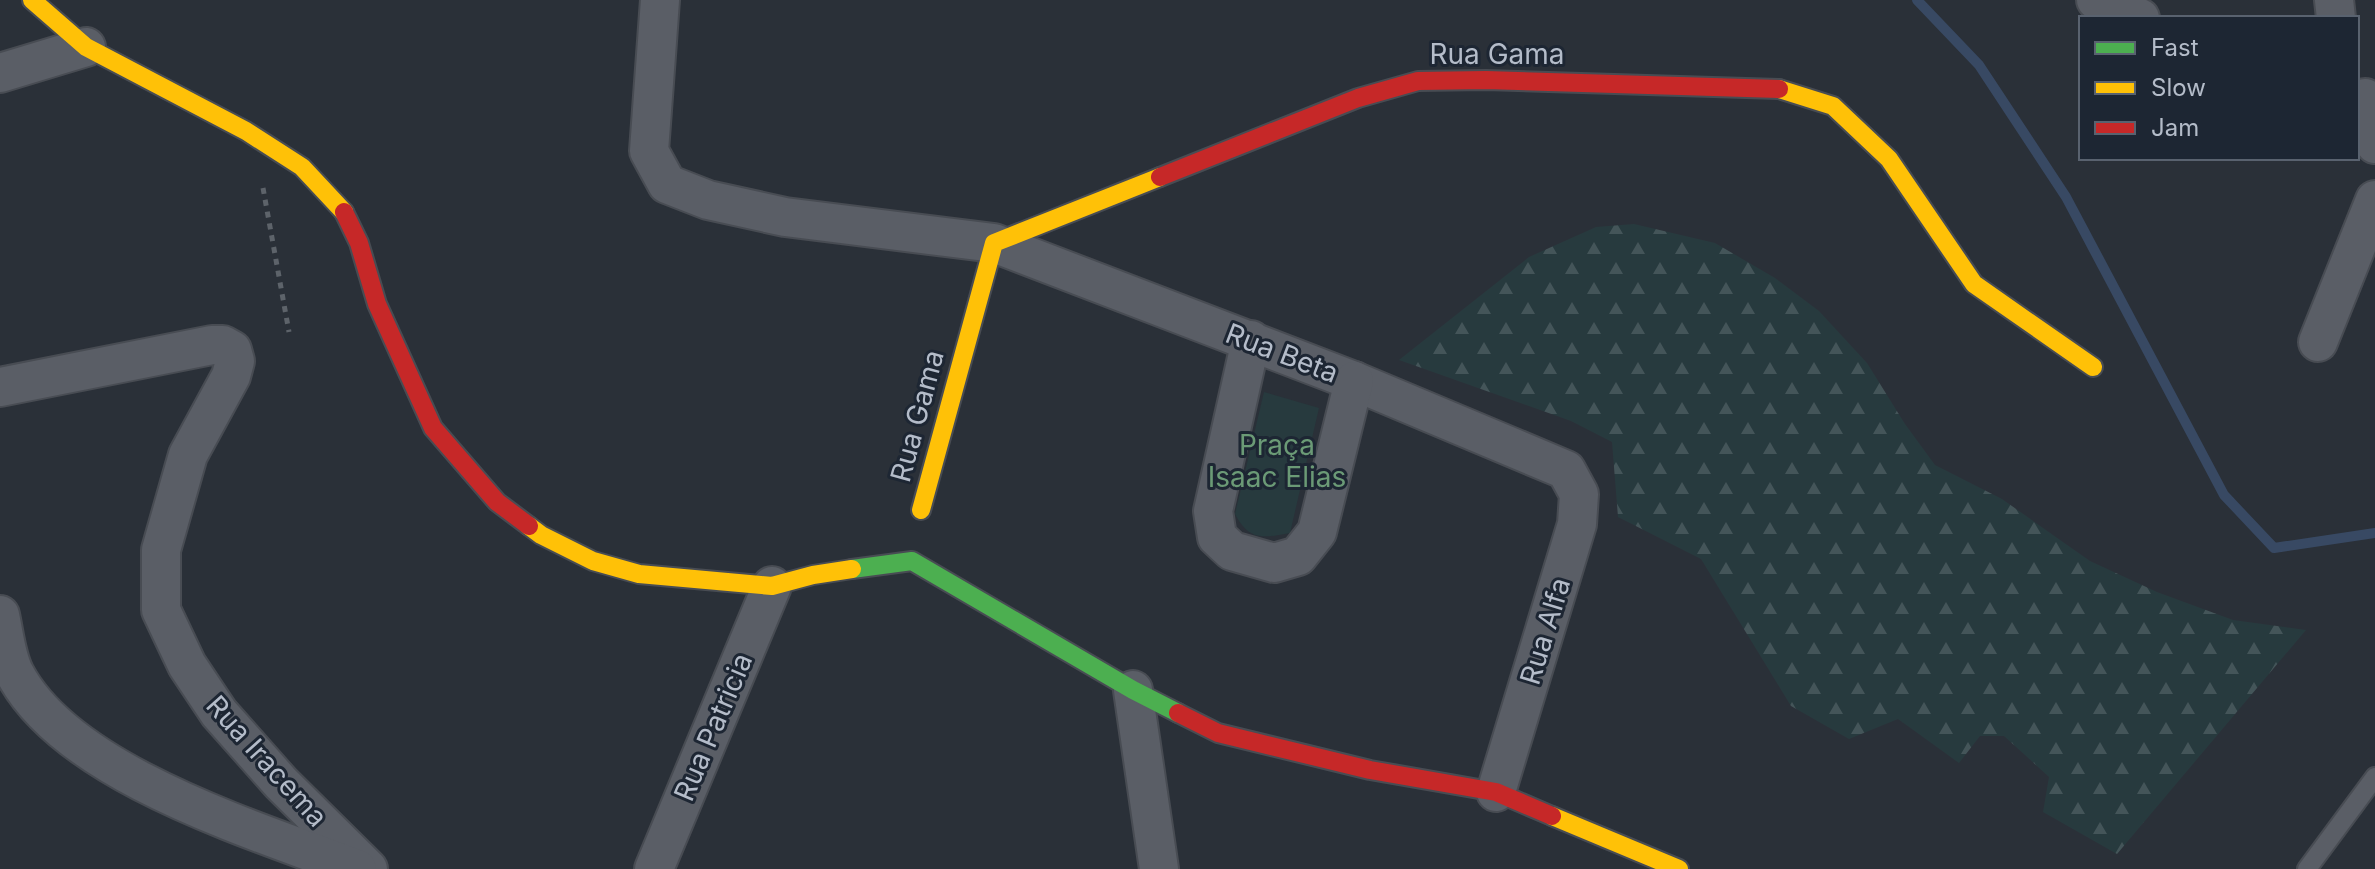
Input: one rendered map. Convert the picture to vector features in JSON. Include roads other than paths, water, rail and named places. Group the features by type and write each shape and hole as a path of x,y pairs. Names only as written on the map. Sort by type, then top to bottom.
{"street":[{"path":"32,0 86,47 253,136 302,167 345,214 359,243 377,304 433,428 497,502 541,535 593,561 639,574 772,586 813,575 912,561 1133,690 1218,733 1370,770 1496,792 1679,869"},
{"name":"Rua Beta","path":"660,0 649,151 667,184 708,200 785,217 994,243 1251,340 1566,470"},
{"path":"2096,0 2135,16"},
{"path":"0,73 86,47"},
{"name":"Rua Gama","path":"921,510 994,243 1358,98 1418,81 1777,88 1833,106 1889,159 1974,284 2093,367"},
{"path":"2366,98 2375,144"},
{"path":"2318,342 2375,200"},
{"path":"1251,340 1213,511 1217,537 1232,551 1274,563 1298,556 1317,532 1354,381"},
{"name":"Rua Iracema","path":"0,387 212,345 223,345 232,350 235,361 231,376 188,455 161,550 161,610 187,665 219,713 281,783 368,869"},
{"name":"Rua Alfa","path":"1496,792 1577,524 1579,494 1566,470"},
{"name":"Rua Patricia","path":"654,869 772,586"},
{"path":"0,615 14,672 42,712 89,750 173,798 357,869"},
{"path":"1133,690 1159,869"}],"lane":[{"path":"2307,869 2375,777"}],"waterway":[{"path":"1917,0 1979,65 2066,197 2224,495 2274,548 2375,533"}],"park label":[{"name":"Praça Isaac Elias","path":"1277,461"}]}
